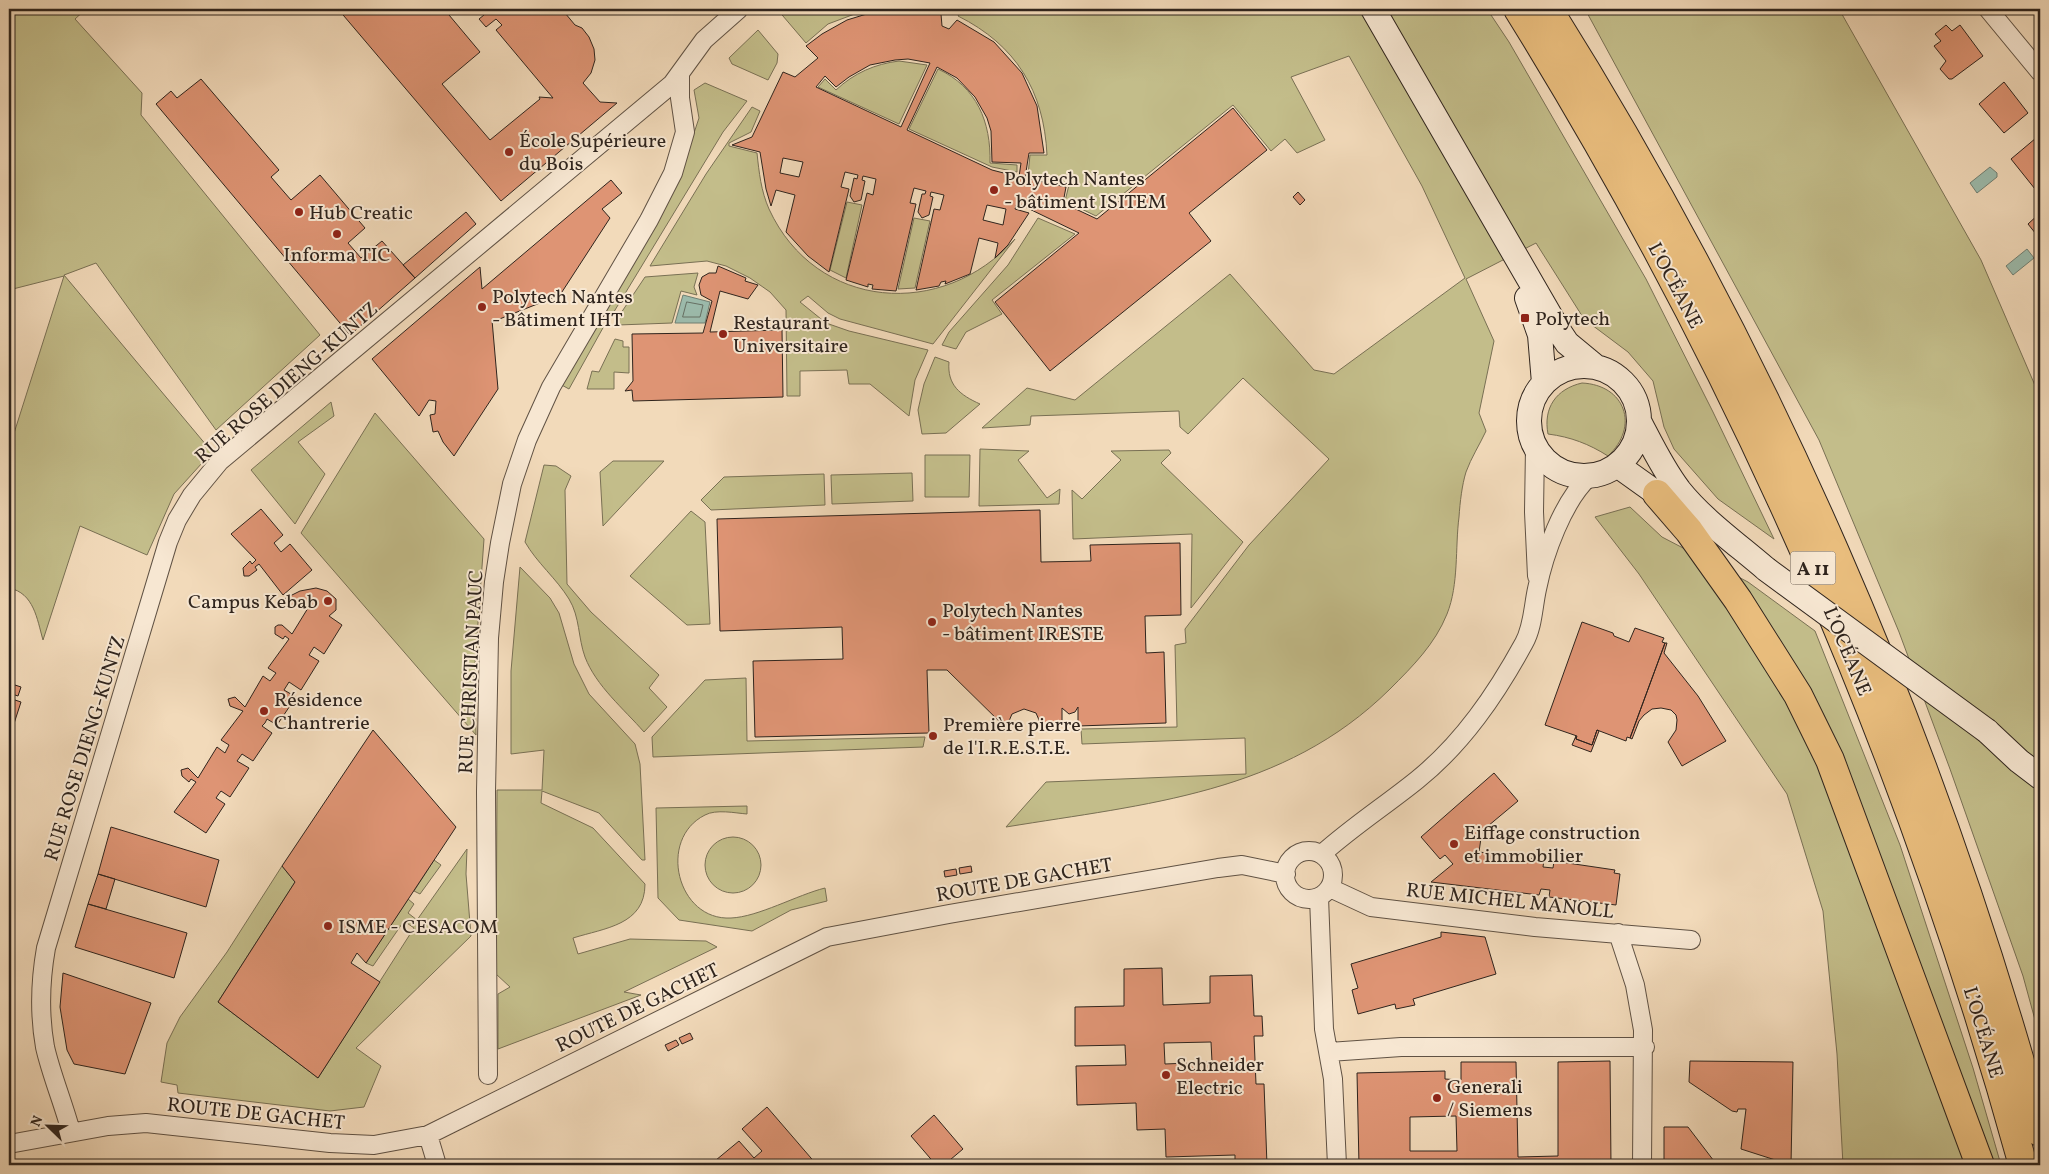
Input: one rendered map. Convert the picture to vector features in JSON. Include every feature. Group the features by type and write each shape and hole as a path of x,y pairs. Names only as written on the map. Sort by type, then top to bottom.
{"highway":[{"name":"L’OCÉANE","path":"1518,9 1638,212 1722,373 1793,520 1868,697 1926,854 1986,1038 2022,1165"},
{"name":"L’OCÉANE","path":"1548,9 1624,134 1684,243 1776,423 1837,557 1911,738 1965,885 2011,1029 2040,1132"},
{"path":"1657,494 1689,531 1738,600 1798,694 1830,760 1980,1165"}],"street":[{"name":"RUE ROSE DIENG-KUNTZ","path":"71,1132 46,1049 40,984 44,957 150,602 177,520 192,495 220,461 612,134 680,74 704,40 739,9"},
{"path":"1373,9 1567,343 1596,367 1614,374 1628,387 1637,404 1640,423 1662,465 1680,491 1705,516 1766,568"},
{"path":"1988,9 2040,72"},
{"name":"RUE CHRISTIAN PAUC","path":"488,1075 486,778 490,638 494,582 512,484 527,440 552,387 649,220 673,173 685,132 680,98 680,74"},
{"path":"1508,244 1540,335 1544,383"},
{"path":"1537,587 1534,512 1535,447 1529,418 1533,400 1544,383 1552,375 1573,366 1596,367"},
{"path":"1535,447 1544,460 1557,470 1572,475 1589,477 1598,475 1617,465 1631,451 1636,443 1640,423"},
{"path":"1617,465 1766,568 1988,731 2019,761 2040,777"},
{"path":"1322,854 1342,836 1418,779 1439,760 1476,720 1525,640 1533,614 1537,587 1559,522 1569,500 1589,477"},
{"path":"1988,731 2040,757"},
{"path":"1324,892 1308,899 1298,896 1288,885 1286,874 1288,865 1296,855 1309,851 1322,854 1332,868 1333,878 1324,892 1324,1029 1333,1079 1337,1165"},
{"name":"ROUTE DE GACHET","path":"9,1144 71,1132 124,1124 146,1123 330,1143 374,1144 428,1135 827,937 1218,868 1249,866 1286,874"},
{"name":"RUE MICHEL MANOLL","path":"1324,892 1371,906 1535,927 1691,940"},
{"path":"1618,933 1635,985 1644,1047 1642,1165"},
{"path":"1329,1052 1401,1047 1644,1047"},
{"path":"428,1135 437,1165"}],"shaded area":[{"path":"9,9 86,9 75,19 142,93 141,115 320,335 216,430 96,263 64,275 212,452 174,494 147,555 80,526 43,640 36,616 29,601 24,595 9,588 9,449 64,276 9,290"},
{"path":"777,9 868,9 828,24 806,43"},
{"path":"962,9 1487,9 1509,42 1646,279 1774,539 1718,499 1674,449 1664,427 1653,381 1628,352 1584,319 1536,243 1466,279 1494,341 1479,413 1486,431 1468,467 1463,482 1455,578 1451,602 1442,625 1430,645 1415,663 1390,689 1349,724 1305,752 1259,773 1211,789 1161,801 1006,827 1046,782 1246,774 1245,738 1082,744 1081,729 1177,727 1175,645 1186,643 1185,629 1249,545 1329,459 1243,378 1188,434 1180,427 1179,411 1031,416 1030,425 982,428 1027,388 1075,400 1230,274 1314,370 1334,374 1465,278 1422,186 1349,56 1291,77 1325,140 1297,153 1285,139 1271,151 1233,105 1096,216 1065,201 1069,185 1028,175 1030,155 1047,155 1045,132 1033,91 1023,72 996,41 958,16"},
{"path":"1585,9 1839,9 1981,260 2040,397 2040,1038 2023,976 1950,769 1899,632 1819,440"},
{"path":"758,30 778,54 777,63 768,80 732,64 729,58"},
{"path":"899,61 927,65 899,124 818,87 825,79 836,90 865,70"},
{"path":"938,69 963,86 979,107 988,134 990,163 1017,165 1017,172 992,167 909,129"},
{"path":"705,83 747,101 723,132 612,315 596,315 680,175 699,118 694,90"},
{"path":"752,107 760,111 751,132 729,143 729,146 757,153 766,202 790,243 817,268 849,285 883,293 918,292 953,283 986,265 1015,239 933,344 840,319 828,313 808,296 800,302 826,323 849,331 928,350 915,380 909,416 870,384 849,384 847,370 800,371 800,396 787,396 786,310 770,292 750,278 726,266 707,261 650,266 706,174"},
{"path":"847,202 862,205 846,278 830,270"},
{"path":"914,218 930,221 915,288 898,289"},
{"path":"1038,218 1075,234 992,300 1002,314 966,332 956,349 942,345 949,332 1008,265"},
{"path":"698,273 694,287 697,295 681,291 672,323 618,325 621,313 645,277"},
{"path":"604,326 569,389 558,383 590,327"},
{"path":"615,339 623,341 623,347 629,347 629,373 614,372 614,389 587,389 592,371 599,372"},
{"path":"935,357 949,362 950,377 956,388 966,397 980,404 946,433 922,434 918,410 924,384"},
{"path":"1582,383 1597,385 1609,391 1618,399 1623,409 1625,420 1623,432 1618,444 1608,456 1580,442 1548,434 1548,416 1553,401 1565,390"},
{"path":"331,402 334,416 298,442 325,474 295,524 251,470"},
{"path":"375,413 484,539 475,664 476,735 301,533"},
{"path":"980,449 1029,451 1018,460 1047,498 1060,489 1059,504 979,506"},
{"path":"1169,450 1171,453 1161,463 1243,542 1191,608 1192,534 1073,539 1072,490 1082,499 1121,460 1111,451"},
{"path":"925,455 970,455 969,497 925,497"},
{"path":"613,461 664,461 603,526 600,472"},
{"path":"544,465 556,466 571,476 565,490 567,584 591,612 659,675 649,688 667,707 644,732 596,678 585,657 573,606 525,542"},
{"path":"912,473 913,501 832,504 831,475"},
{"path":"824,474 825,505 711,510 701,500 724,477"},
{"path":"1630,507 1662,537 1748,582 1815,631 1900,845 1973,1068 2001,1165 1843,1165 1837,1054 1823,911 1787,794 1639,574 1595,517"},
{"path":"691,511 705,522 710,624 687,625 630,576"},
{"path":"520,567 550,598 559,613 574,664 589,694 635,744 640,764 645,860 642,860 599,813 542,791 541,803 593,828 645,884 643,898 631,916 621,923 573,938 578,954 630,939 706,941 717,947 624,992 641,995 498,1049 498,994 510,987 496,974 497,790 542,790 544,750 511,754 511,671"},
{"path":"746,678 747,741 925,737 923,747 653,757 652,737 705,680"},
{"path":"747,806 747,814 720,812 705,815 690,826 681,842 678,859 680,877 686,893 697,907 712,915 731,918 742,917 825,888 827,901 791,910 752,931 679,920 658,898 656,808"},
{"path":"728,837 738,837 753,845 759,854 761,865 759,876 753,885 738,893 728,893 717,888 710,881 705,870 705,860 710,849 717,842"},
{"path":"467,849 466,874 471,936 356,1048 381,1066 364,1107 330,1111 178,1093 177,1085 161,1082 167,1043 180,1017 227,952 282,866 295,882 218,1002 318,1078 414,928 404,921 373,966 366,963 408,899 414,904 408,913 417,920"},
{"path":"434,860 441,865 420,894 414,891"}],"water":[{"path":"1990,167 1997,173 1997,177 1977,193 1970,183"},
{"path":"2027,249 2034,258 2013,275 2006,266"},
{"path":"683,295 710,302 705,323 675,323"}],"building":[{"name":"École Supérieure du Bois","path":"338,9 444,9 480,52 442,84 490,140 540,99 539,97 553,98 496,30 502,25 496,19 486,27 479,19 484,15 478,9 565,9 565,13 575,25 582,28 589,37 594,49 595,60 591,73 583,83 600,102 617,103 501,201"},
{"name":"Polytech Nantes - bâtiment ISITEM","path":"883,9 916,9 941,14 942,26 949,29 957,20 994,42 1022,73 1037,106 1044,153 1029,153 1025,178 1066,187 1063,203 1097,219 1233,108 1267,150 1189,213 1211,241 1050,371 995,302 1079,233 1017,203 1015,209 1029,213 1008,245 995,258 998,243 979,238 970,274 945,284 946,281 941,282 939,286 916,290 934,209 940,210 944,195 931,192 930,196 933,197 929,215 922,218 918,212 922,194 925,194 926,191 914,188 910,203 916,204 896,291 872,289 873,285 868,284 868,287 846,280 867,193 873,195 876,179 863,176 862,180 865,181 861,200 854,202 850,196 854,178 857,179 858,175 845,172 841,187 849,189 829,272 808,256 786,232 795,195 776,190 771,206 766,189 760,152 732,145 752,137 783,72 795,77 818,58 806,46 822,34 847,20","holes":["908,59 930,63 901,127 816,87 825,76 836,87 870,65","937,67 957,78 975,97 987,118 991,131 992,162 1021,163 1019,177 992,170 907,130","783,158 803,162 799,177 780,173","987,205 1006,209 1003,225 983,220"]},
{"path":"1946,25 1952,31 1960,25 1983,56 1952,79 1949,79 1940,69 1946,61 1934,46 1941,41 1935,34"},
{"name":"Hub Creatic","path":"201,79 279,170 271,177 291,200 320,175 365,228 348,243 361,258 382,241 415,278 350,335 156,104 171,91 177,98"},
{"path":"2004,82 2028,113 2004,133 1979,104"},
{"path":"2036,138 2040,143 2040,185 2035,189 2011,159"},
{"name":"Polytech Nantes - Bâtiment IHT","path":"611,180 622,193 602,209 610,218 560,295 497,320 492,320 498,389 454,456 443,442 438,431 433,432 430,415 435,414 436,401 429,400 419,416 372,359 480,267 482,289"},
{"path":"1298,192 1305,200 1300,205 1293,197"},
{"path":"466,212 476,224 415,278 403,265"},
{"path":"2040,213 2040,239 2028,224"},
{"name":"Restaurant Universitaire","path":"718,266 746,278 745,281 758,285 748,299 720,291 710,332 782,330 783,397 633,401 632,390 625,391 633,381 632,334 703,333 712,301 701,295 699,285 702,277 709,273 716,273"},
{"path":"261,509 283,535 274,543 281,552 290,544 312,570 283,595 259,564 255,567 257,570 249,576 244,576 243,568 250,561 252,564 256,560 231,534"},
{"name":"Polytech Nantes - bâtiment IRESTE","path":"1040,510 1041,562 1091,561 1090,545 1180,543 1181,615 1145,616 1146,653 1164,652 1166,723 1078,726 1078,707 1075,712 1069,714 1062,708 1062,726 1042,727 1036,713 1024,709 1012,714 1006,728 947,670 927,670 929,733 755,737 753,661 843,659 842,627 720,631 717,519"},
{"name":"Résidence Chantrerie","path":"316,588 327,591 336,599 336,610 329,616 342,625 324,654 314,647 309,655 319,661 301,690 289,682 284,690 296,697 277,725 267,719 262,726 272,733 253,761 242,754 237,761 249,768 230,797 221,791 216,798 225,804 206,833 174,812 196,782 191,779 189,782 182,776 181,770 188,768 198,778 217,747 225,753 229,745 221,740 243,711 230,706 228,699 235,697 245,707 263,676 270,681 276,673 268,668 289,639 285,636 283,639 275,634 275,627 282,625 292,634 308,608 276,603 300,591"},
{"path":"1582,622 1613,633 1614,636 1629,642 1635,628 1664,638 1662,642 1665,643 1630,738 1627,737 1626,741 1597,730 1592,745 1576,739 1577,736 1545,725"},
{"path":"1665,643 1667,643 1664,653 1698,696 1726,741 1682,766 1668,742 1676,730 1677,720 1676,715 1671,710 1652,709 1639,721 1632,739 1630,738"},
{"path":"9,683 21,687 18,696 9,693"},
{"path":"9,698 21,702 9,739"},
{"name":"ISME - CESACOM","path":"373,730 456,827 366,963 357,953 351,963 380,982 318,1078 218,1002 295,882 282,866"},
{"path":"1597,730 1599,731 1591,752 1572,745 1576,736 1576,739 1592,745"},
{"name":"Eiffage construction et immobilier","path":"1494,773 1518,801 1482,831 1479,852 1544,860 1543,867 1553,868 1554,861 1615,870 1614,873 1620,874 1616,905 1549,897 1550,890 1541,889 1539,895 1431,882 1453,864 1445,855 1440,859 1421,837"},
{"path":"111,827 219,860 206,907 98,874"},
{"path":"971,866 972,872 960,874 959,868"},
{"path":"956,869 957,875 945,877 944,871"},
{"path":"98,874 115,879 106,909 88,904"},
{"path":"88,904 187,933 174,978 75,947"},
{"path":"1441,932 1485,937 1496,974 1413,999 1415,1005 1396,1009 1395,1004 1358,1014 1352,990 1358,988 1351,964 1441,937"},
{"name":"Schneider Electric","path":"1162,968 1163,1005 1210,1003 1210,976 1252,975 1254,1016 1262,1016 1263,1036 1254,1036 1256,1084 1264,1084 1267,1165 1235,1165 1235,1155 1166,1157 1165,1129 1137,1130 1136,1103 1077,1105 1076,1066 1126,1065 1125,1045 1075,1046 1075,1007 1124,1006 1124,969","holes":["1211,1042 1212,1062 1165,1064 1164,1043"]},
{"path":"63,973 151,1003 125,1074 74,1064 67,1050 60,1007"},
{"path":"690,1033 693,1039 682,1044 679,1038"},
{"path":"676,1040 679,1045 668,1051 665,1045"},
{"name":"Generali / Siemens","path":"1610,1061 1611,1165 1359,1165 1357,1073 1445,1071 1445,1079 1461,1080 1461,1062 1516,1062 1518,1157 1558,1156 1558,1062","holes":["1456,1116 1457,1151 1410,1151 1410,1117"]},
{"path":"1690,1061 1793,1062 1791,1165 1741,1149 1746,1109 1738,1109 1737,1112 1732,1111 1689,1082"},
{"path":"767,1107 817,1165 710,1165 739,1141 754,1158 762,1151 742,1129"},
{"path":"934,1115 963,1149 944,1165 936,1165 911,1136"},
{"path":"1664,1127 1688,1127 1717,1165 1664,1165"}],"place":[{"name":"École Supérieure du Bois","path":"509,152"},
{"name":"Polytech Nantes - bâtiment ISITEM","path":"994,190"},
{"name":"Hub Creatic","path":"299,212"},
{"name":"Informa TIC","path":"337,234"},
{"name":"Polytech Nantes - Bâtiment IHT","path":"482,307"},
{"name":"Polytech","path":"1525,318"},
{"name":"Restaurant Universitaire","path":"723,334"},
{"name":"Campus Kebab","path":"328,601"},
{"name":"Polytech Nantes - bâtiment IRESTE","path":"932,622"},
{"name":"Résidence Chantrerie","path":"264,711"},
{"name":"Première pierre de l'I.R.E.S.T.E.","path":"933,736"},
{"name":"Eiffage construction et immobilier","path":"1454,844"},
{"name":"ISME - CESACOM","path":"328,926"},
{"name":"Schneider Electric","path":"1166,1075"},
{"name":"Generali / Siemens","path":"1437,1098"}]}
